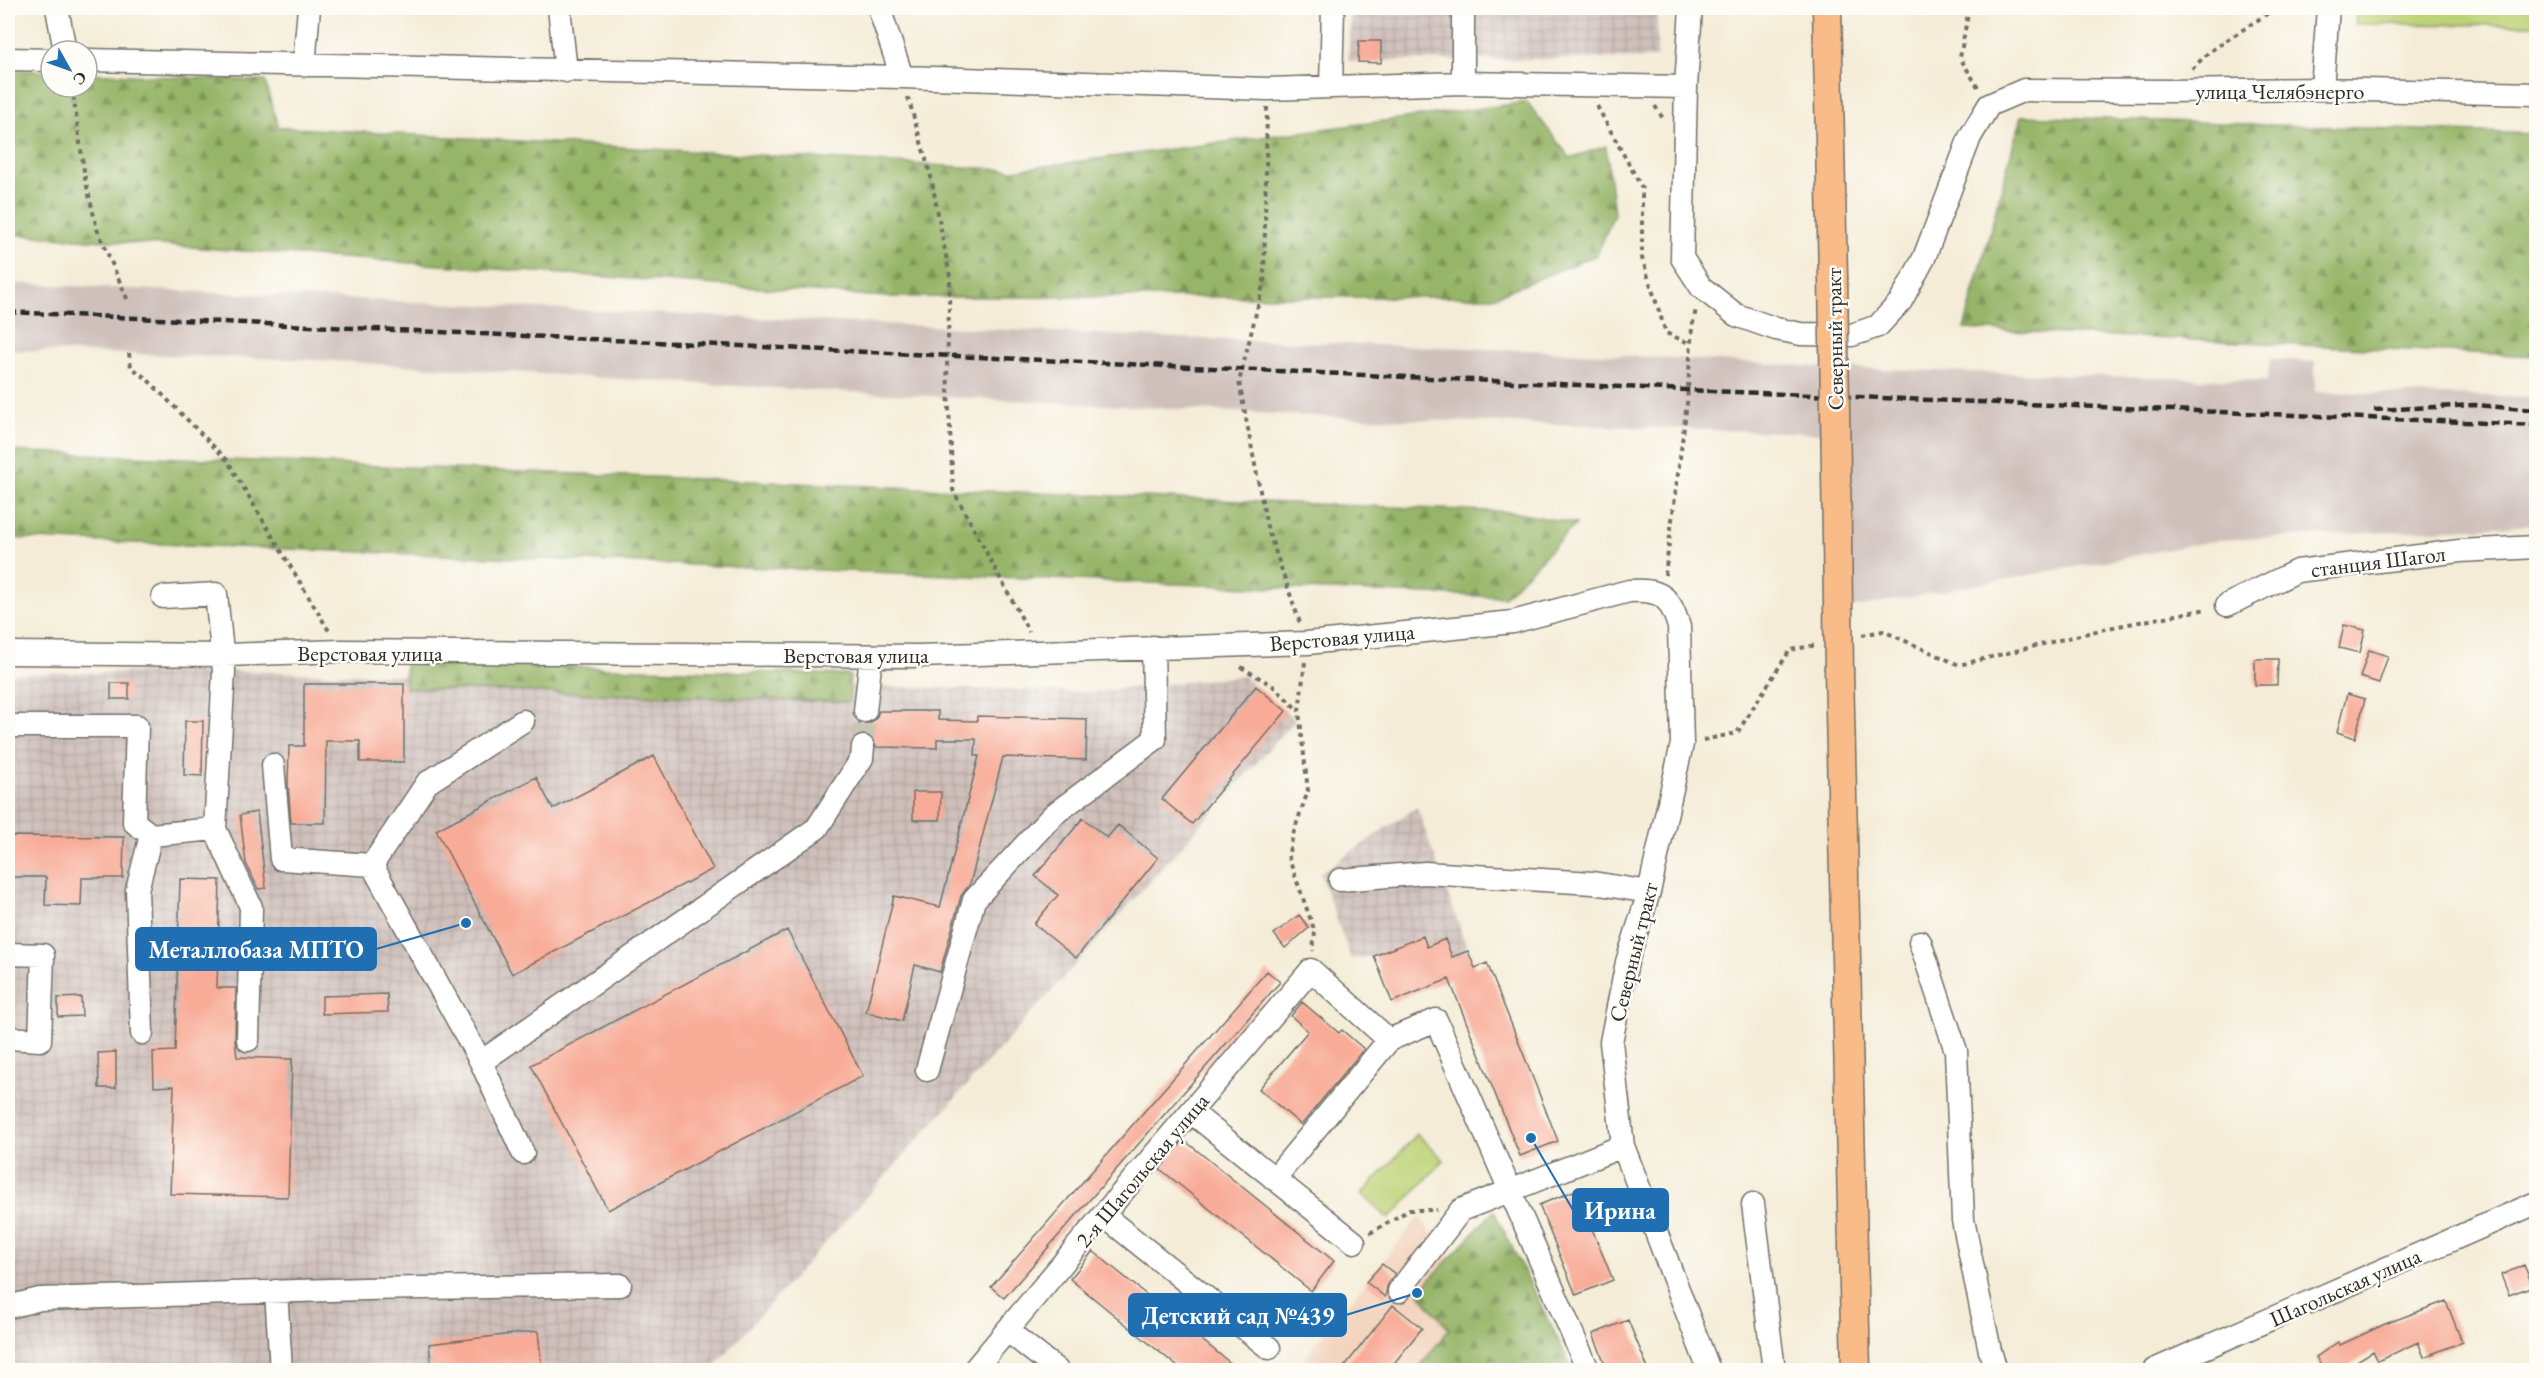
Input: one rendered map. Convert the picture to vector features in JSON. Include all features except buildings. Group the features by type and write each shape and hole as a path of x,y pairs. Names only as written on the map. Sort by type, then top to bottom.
{"main road":[{"name":"Северный тракт","path":"1827,8 1839,670 1856,1371"}],"street":[{"path":"57,8 63,39"},
{"path":"304,65 309,8"},
{"path":"559,8 566,70"},
{"path":"879,8 902,77"},
{"path":"1331,86 1333,8"},
{"path":"1691,8 1686,87 1682,258 1701,287 1736,315 1776,329 1801,334 1852,335 1878,326 1901,302 1924,258 1970,137 1989,105"},
{"path":"2322,89 2328,8"},
{"path":"1463,15 1463,83"},
{"path":"8,59 39,60"},
{"path":"99,60 902,77 1267,88 1463,83 1686,87"},
{"name":"улица Челябэнерго","path":"1989,105 2024,90 2322,89 2536,94"},
{"name":"станция Шагол","path":"2227,605 2297,571 2460,551 2536,547"},
{"name":"Верстовая улица","path":"8,653 224,655 340,651 871,656 1307,643 1513,622 1629,591 1647,590 1662,595"},
{"path":"163,597 216,594 224,655 215,829 251,907 248,1040"},
{"name":"Северный тракт","path":"1662,595 1674,609 1679,627 1682,744 1649,892 1627,962 1611,1042 1623,1146 1708,1371"},
{"path":"927,1070 974,900 1053,815 1155,739 1153,647"},
{"path":"865,711 871,656"},
{"path":"372,866 427,783 523,721"},
{"path":"11,726 137,726 134,822 151,835 215,829"},
{"path":"481,1062 817,828 862,758 863,747"},
{"path":"273,765 281,859 372,866"},
{"path":"142,1033 137,890 151,835"},
{"path":"372,866 481,1062 523,1153"},
{"path":"1340,880 1425,873 1593,883 1649,892"},
{"path":"1920,942 1956,1051 1963,1220 1996,1371"},
{"path":"8,954 44,955 40,1040 8,1038"},
{"path":"1311,970 1389,1040"},
{"name":"2-я Шагольская улица","path":"974,1371 1311,970"},
{"path":"1274,1179 1389,1040 1436,1020 1512,1190 1588,1371"},
{"path":"1191,1112 1354,1242"},
{"path":"1399,1291 1461,1210 1623,1146"},
{"name":"Шагольская улица","path":"2154,1371 2536,1203"},
{"path":"1753,1204 1766,1368"},
{"path":"1103,1215 1269,1347"},
{"path":"8,1307 40,1299 276,1291 620,1285"},
{"path":"276,1291 282,1371"},
{"path":"1008,1330 1057,1371"}],"path":[{"path":"1970,8 1960,58 1989,105"},
{"path":"2170,91 2209,52 2276,8"},
{"path":"902,77 931,177 950,277 947,368 953,490 1039,651"},
{"path":"1587,87 1642,188 1642,258 1666,333 1691,344"},
{"path":"1267,88 1264,281 1239,382 1267,527 1307,643 1299,711 1308,791 1288,856 1315,932 1311,970"},
{"path":"74,99 85,178 97,229 129,303"},
{"path":"1662,595 1687,403 1692,327 1701,287"},
{"path":"129,353 131,367 147,379 227,460 340,651"},
{"path":"1859,636 1883,631 1959,665 2108,628 2227,605"},
{"path":"1682,744 1737,733 1790,650 1825,643"},
{"path":"1207,646 1273,686 1299,711"},
{"path":"1354,1242 1409,1210 1461,1210"}],"shaded area":[{"path":"1351,8 1657,8 1657,58 1349,61"},
{"path":"8,283 1179,338 1548,351 1840,368 2267,381 2270,359 2315,362 2315,392 2536,397 2536,525 2219,540 1840,610 1840,434 1333,417 718,385 318,360 8,350"},
{"path":"224,671 1092,692 1243,676 1295,720 711,1370 8,1370 8,674"},
{"path":"1417,807 1468,951 1452,957 1445,940 1427,947 1422,936 1374,956 1351,959 1320,873"},
{"path":"1419,1217 1518,1345 1529,1370 1294,1370"}],"green space":[{"path":"2358,8 2536,8 2536,25 2355,24"},
{"path":"8,70 39,71 39,99 99,99 99,74 265,81 278,127 1013,170 1527,102 1570,158 1606,146 1614,214 1597,255 1493,297 885,297 8,234"},
{"path":"2021,116 2536,134 2536,356 1964,329"},
{"path":"8,451 1512,512 1576,524 1504,597 8,538"},
{"path":"405,662 850,675 849,702 405,688"},
{"path":"1417,1134 1444,1160 1389,1219 1362,1194"},
{"path":"1494,1211 1573,1370 1417,1370 1449,1329 1418,1292"}],"tunnel":[{"path":"863,747 865,711"}],"railway":[{"path":"8,312 1687,390 2536,425"},
{"path":"2374,410 2475,405 2536,410"}],"place":[{"name":"Металлобаза МПТО","path":"466,923"},
{"name":"Ирина","path":"1531,1138"},
{"name":"Детский сад №439","path":"1417,1293"}]}
